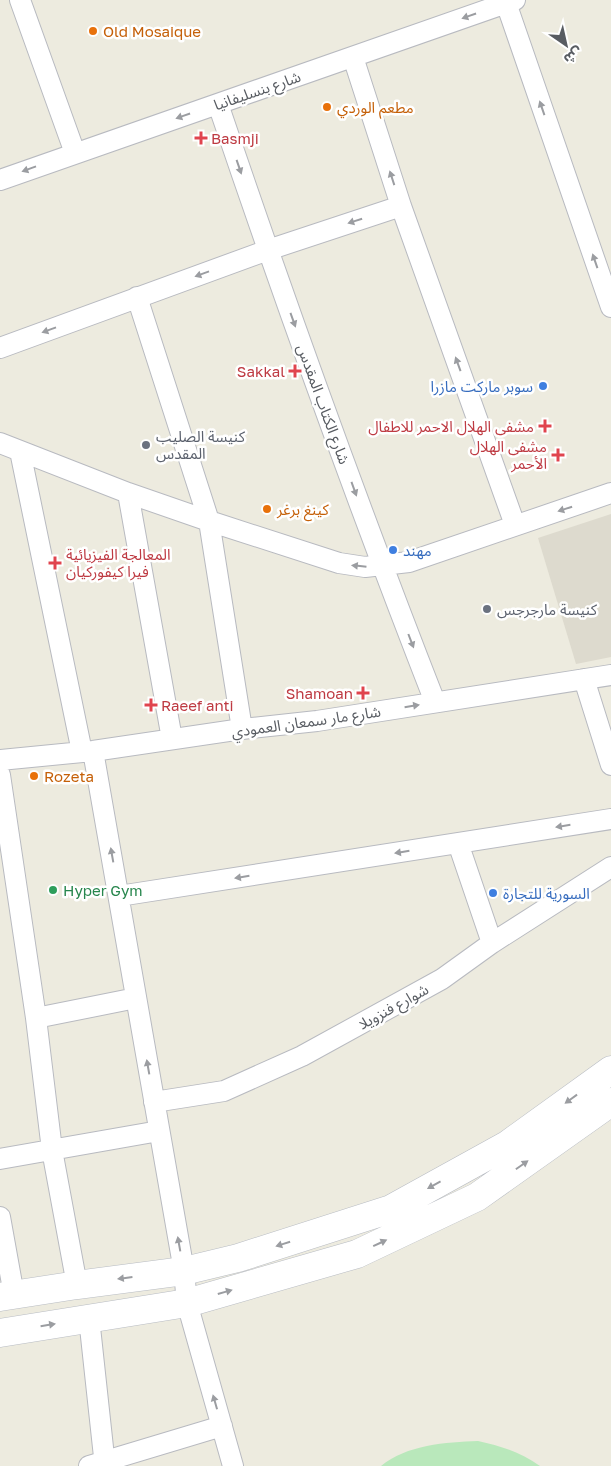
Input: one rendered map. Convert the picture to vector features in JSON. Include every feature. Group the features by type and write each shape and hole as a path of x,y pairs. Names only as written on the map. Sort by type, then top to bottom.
{"main road":[{"path":"7,1296 184,1271 238,1258 391,1209 508,1145 611,1070"},
{"path":"0,1333 186,1303 357,1254 477,1198 611,1102"}],"street":[{"path":"20,0 75,153"},
{"path":"508,1 611,307"},
{"name":"شارع بنسليفانيا","path":"0,180 508,1"},
{"path":"352,57 402,206 515,525"},
{"name":"شارع الكتاب المقدس","path":"218,104 268,250 382,566 435,702"},
{"path":"0,348 268,250 402,206"},
{"path":"137,297 209,521 242,729"},
{"path":"0,443 128,493 209,521 339,563 365,567 409,562 611,493"},
{"path":"20,451 119,896 184,1271 186,1303 233,1466"},
{"path":"128,493 172,740"},
{"name":"شارع مار سمعان العمودي","path":"0,760 88,752 242,729 317,721 611,674"},
{"path":"584,679 611,765"},
{"path":"0,776 36,1018 52,1150 77,1285"},
{"path":"119,896 611,819"},
{"path":"458,843 492,943"},
{"name":"شوارع فنزويلا","path":"154,1102 224,1091 302,1056 442,979 492,943 611,867"},
{"path":"36,1018 136,998"},
{"path":"0,1159 160,1131"},
{"path":"0,1217 7,1296"},
{"path":"89,1318 100,1465 222,1426"}],"shaded area":[{"path":"611,514 611,657 576,664 538,538"}],"green space":[{"path":"478,1441 510,1450 540,1466 381,1466 402,1453 414,1449 453,1442"}],"place":[{"name":"Old Mosaique","path":"93,31"},
{"name":"مطعم الوردي","path":"327,107"},
{"name":"Basmji","path":"201,138"},
{"name":"Sakkal","path":"295,371"},
{"name":"سوبر ماركت مازرا","path":"543,386"},
{"name":"مشفى الهلال الاحمر للاطفال","path":"545,426"},
{"name":"كنيسة الصليب المقدس","path":"146,445"},
{"name":"مشفى الهلال الأحمر","path":"558,455"},
{"name":"كينغ برغر","path":"267,509"},
{"name":"مهند","path":"393,550"},
{"name":"المعالجة الفيزيائية فيرا كيفوركيان","path":"55,563"},
{"name":"كنيسة مارجرجس","path":"487,609"},
{"name":"Shamoan","path":"363,693"},
{"name":"Raeef anti","path":"151,705"},
{"name":"Rozeta","path":"34,776"},
{"name":"Hyper Gym","path":"53,890"},
{"name":"السورية للتجارة","path":"493,893"}]}
